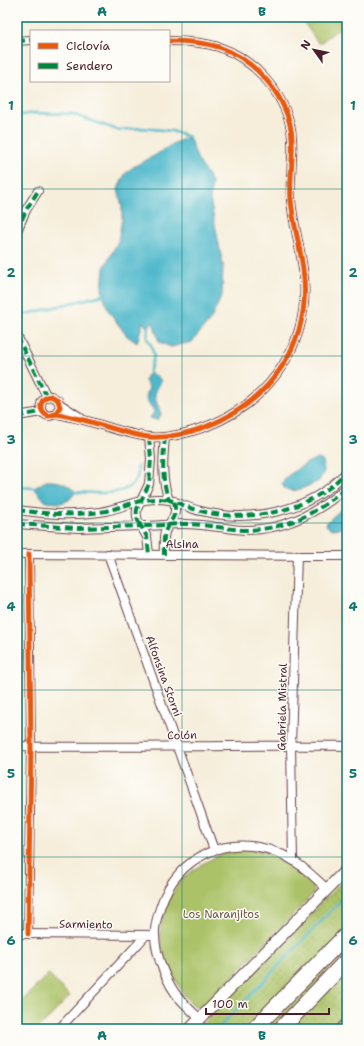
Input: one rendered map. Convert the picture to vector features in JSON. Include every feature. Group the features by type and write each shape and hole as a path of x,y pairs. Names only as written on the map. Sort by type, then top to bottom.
{"highway":[{"path":"254,1029 347,934"},
{"path":"280,1029 347,960"}],"street":[{"path":"17,41 30,40"},
{"path":"17,416 42,412 48,416 55,414 86,420 149,437 165,437 204,427 221,420 241,407 262,392 271,382 283,366 291,351 302,320 305,303 303,269 294,224 291,199 293,151 288,118 279,98 269,84 257,70 236,56 220,47 203,43 170,41"},
{"path":"17,231 26,210 38,191"},
{"path":"17,336 47,397"},
{"path":"42,412 42,401 47,397 55,398 60,404 86,420"},
{"path":"55,414 59,410 60,404"},
{"path":"149,437 151,459 149,484 136,513 137,519 147,537 149,554"},
{"path":"164,555 163,542 168,525 175,514 172,500 164,483 163,465 165,437"},
{"path":"17,510 65,515 79,514 102,512 126,506 141,500 160,498 172,500 200,511 211,513 235,516 261,514 288,508 310,499 328,488 347,472"},
{"path":"17,524 78,528 183,524 244,530 261,529 291,522 321,508 347,487"},
{"name":"Alsina","path":"17,554 347,556"},
{"path":"28,934 31,747 29,554"},
{"name":"Alfonsina Storni","path":"108,554 214,850"},
{"name":"Gabriela Mistral","path":"293,860 291,745 297,555"},
{"name":"Colón","path":"17,746 347,746"},
{"path":"199,1018 179,998 171,986 159,955 155,935 157,917 164,897 178,874 193,860 214,850 235,845 251,845 278,852 293,860 327,889"},
{"path":"190,1029 199,1018 347,869"},
{"name":"Sarmiento","path":"17,934 155,935"},
{"path":"59,1029 145,936"},
{"path":"342,1029 347,1024"}],"green space":[{"path":"300,17 347,17 347,22 319,44"},
{"name":"Los Naranjitos","path":"247,849 267,853 290,864 312,880 314,893 202,1008 198,1007 185,996 173,975 161,944 161,924 167,906 179,883 192,871 218,856 229,852"},
{"path":"347,876 347,1016 334,1029 198,1029"},
{"path":"48,974 70,996 38,1029 25,1029 17,1021 17,1006"}],"water":[{"path":"189,137 198,160 212,182 210,199 223,265 222,295 211,319 192,342 171,347 159,342 153,322 148,329 143,322 137,343 126,335 108,310 102,290 104,268 118,241 122,219 122,206 118,189 125,174 133,167 174,143"},
{"path":"149,373 157,376 161,380 155,396 161,415 157,420 150,418 154,412 146,400 149,388 145,381 146,376"},
{"path":"317,458 323,461 324,471 319,481 301,489 292,491 284,488 282,483 289,475"},
{"path":"46,481 62,483 69,486 76,492 69,500 61,503 46,502 34,488"},
{"path":"347,504 347,528 330,529 326,525 327,522"}],"waterway":[{"path":"17,116 33,113 72,114 118,130 142,128 172,131 189,137"},
{"path":"19,316 103,295"},
{"path":"148,329 147,339 151,345 154,356 149,373"},
{"path":"76,492 118,492 132,485 137,478 138,466"},
{"path":"17,487 34,488"},
{"path":"218,1029 347,894"}],"marked path":[{"path":"17,41 30,40"},
{"path":"17,231 26,210 38,191"},
{"path":"17,336 47,397"},
{"path":"17,416 42,412"},
{"path":"149,437 151,459 149,484 137,509 137,516 141,526 192,524 245,530 274,527 313,512 347,487"},
{"path":"165,437 163,461 164,477 166,492 169,500 197,510 217,514 234,516 251,515 284,510 315,497 329,488 347,472"},
{"path":"17,510 79,514 100,512 151,499 169,500"},
{"path":"164,555 164,535 174,515 174,501"},
{"path":"17,524 78,528 141,526 147,537 149,554"}],"cycle path":[{"path":"55,414 81,419 120,431 149,437 170,436 185,433 205,427 229,416 250,402 268,385 282,366 294,344 301,321 304,295 303,269 291,200 291,129 282,103 266,79 232,52 206,44 170,41"},
{"path":"51,396 58,400 60,407 55,414 48,416 42,411 42,401 47,397 51,396"},
{"path":"28,934 31,747 29,554"}]}
